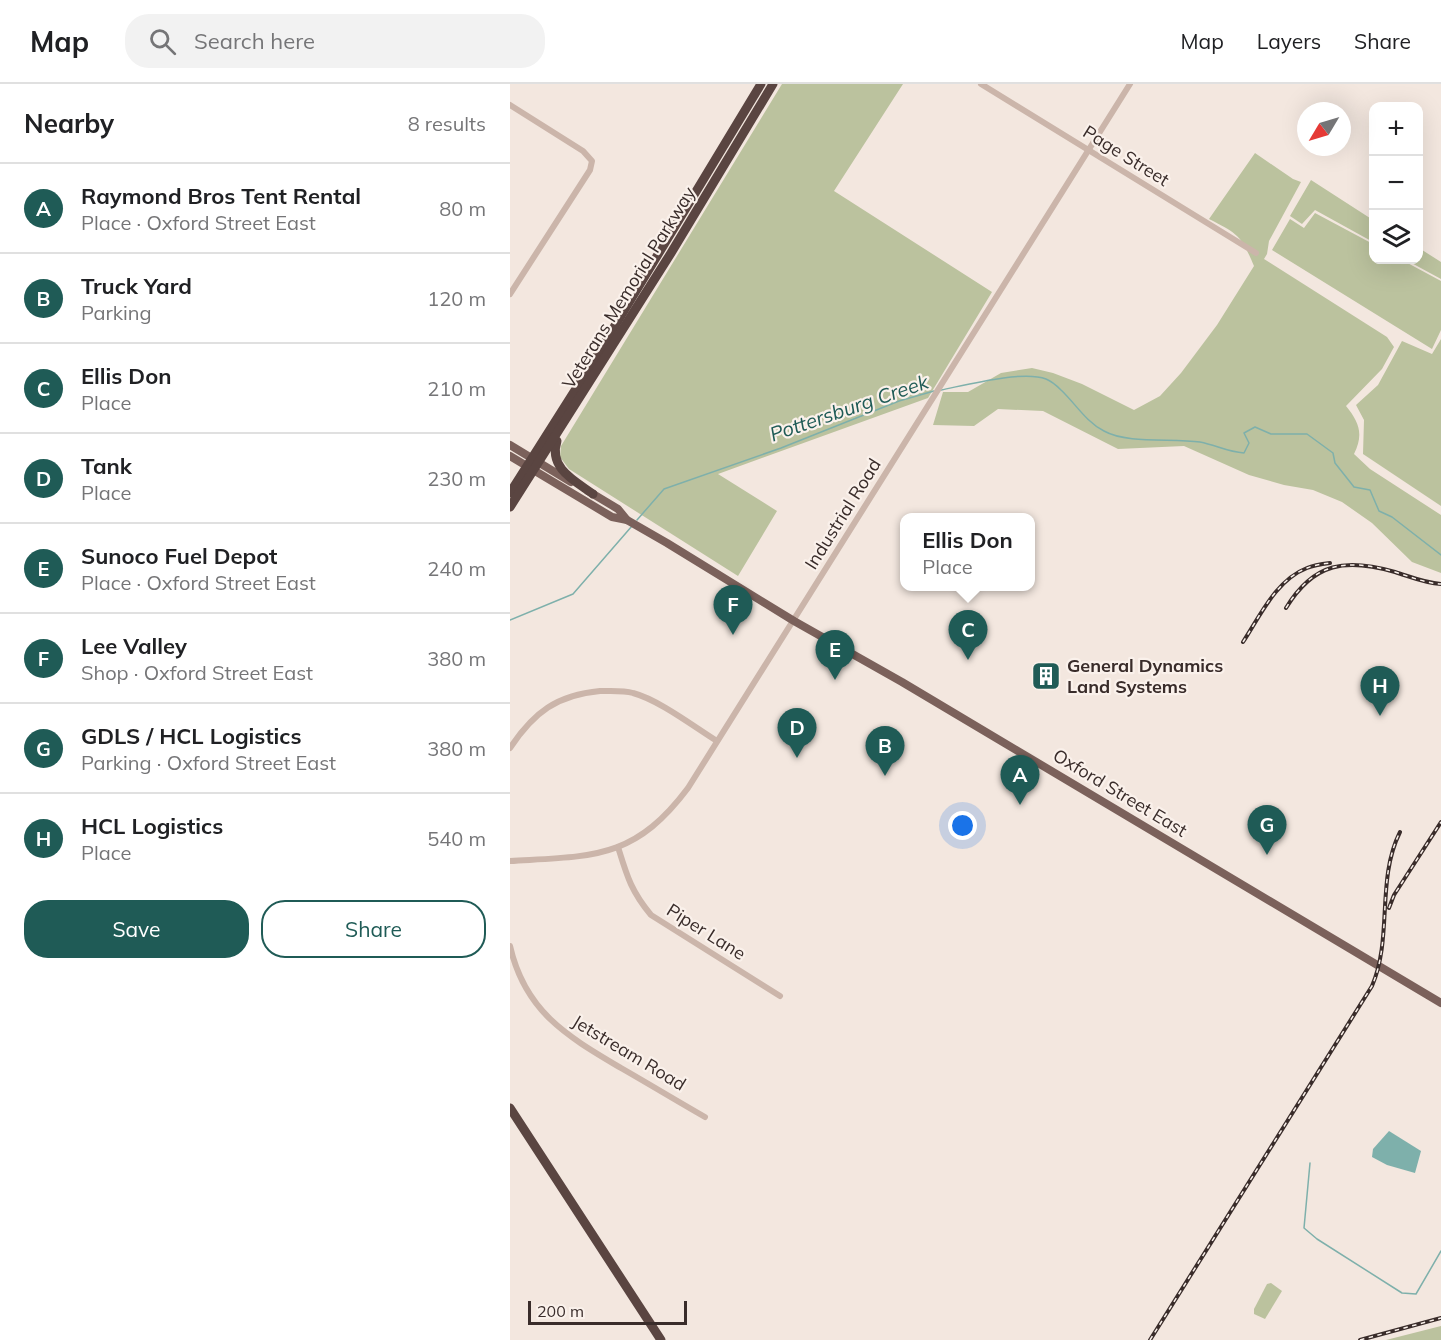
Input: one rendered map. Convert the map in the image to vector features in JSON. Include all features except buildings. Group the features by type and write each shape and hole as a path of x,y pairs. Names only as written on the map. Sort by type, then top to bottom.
{"highway":[{"name":"Veterans Memorial Parkway","path":"510,507 593,362 761,84"},
{"name":"Veterans Memorial Parkway","path":"510,493 562,428 773,84"},
{"path":"562,428 554,450 556,459 567,475 593,494"},
{"path":"510,1108 661,1340"}],"main road":[{"name":"Oxford Street East","path":"510,445 533,464 612,517 627,520"},
{"name":"Oxford Street East","path":"510,456 533,464 593,494 618,509 627,520 794,621 902,682 1441,1003"}],"street":[{"name":"Page Street","path":"981,84 1256,253"},
{"name":"Industrial Road","path":"510,861 579,857 608,851 636,839 670,812 688,788 794,621 1130,84"},
{"path":"510,105 584,151 592,161 590,170 510,294"},
{"path":"510,748 522,729 542,710 562,698 607,691 631,692 650,699 717,741"},
{"name":"Piper Lane","path":"618,847 636,897 651,915 780,996"},
{"name":"Jetstream Road","path":"510,946 520,981 535,1004 555,1025 580,1044 705,1117"}],"green space":[{"path":"782,84 903,84 834,191 992,292 928,398 718,474 777,511 738,576 569,469 560,457 561,446"},
{"path":"1255,153 1301,182 1269,241 1264,259 1387,337 1394,347 1382,369 1346,406 1359,428 1359,440 1354,454 1370,469 1441,515 1441,573 1412,562 1372,523 1342,502 1313,490 1249,475 1184,446 1118,449 1043,411 998,409 974,426 933,425 943,392 968,392 1001,373 1032,368 1082,384 1134,410 1160,396 1181,373 1217,325 1254,266 1238,236 1209,219"},
{"path":"1311,180 1369,217 1369,240 1315,210 1302,224 1290,216"},
{"path":"1315,213 1369,242 1369,264 1409,264 1441,281 1441,330 1432,349 1272,250 1290,219 1304,228"},
{"path":"1423,251 1441,262 1441,279 1413,264 1423,264"},
{"path":"1441,339 1441,506 1363,454 1364,420 1356,405 1378,385 1402,341 1432,354"},
{"path":"1271,1283 1282,1291 1265,1319 1254,1314 1254,1309 1267,1284"},
{"path":"1441,1326 1441,1340 1386,1340"}],"water":[{"path":"1389,1131 1421,1151 1415,1173 1387,1165 1372,1157 1373,1149"}],"waterway":[{"name":"Pottersburg Creek","path":"941,390 1009,377 1046,379 1066,395 1092,423 1114,435 1137,439 1200,442 1244,453 1249,443 1244,433 1255,427 1271,434 1307,434 1333,453 1335,463 1354,487 1370,490 1379,511 1392,517 1441,555"},
{"name":"Pottersburg Creek","path":"637,520 664,489 781,448 899,401 934,391"},
{"name":"Pottersburg Creek","path":"510,620 573,594 632,526"},
{"path":"1310,1163 1304,1228 1317,1239 1402,1293 1416,1294 1441,1251"}],"railway":[{"path":"1243,642 1270,600 1286,581 1307,568 1330,563"},
{"path":"1286,608 1308,581 1320,573 1346,565 1377,568 1441,584"},
{"path":"1389,908 1394,895 1441,822"},
{"path":"1150,1340 1372,986 1382,948 1388,869 1400,832"},
{"path":"1360,1340 1441,1318"}],"place":[{"name":"Lee Valley","path":"733,635"},
{"name":"Ellis Don","path":"968,660"},
{"name":"General Dynamics Land Systems","path":"1046,676"},
{"name":"Sunoco Fuel Depot","path":"835,680"},
{"name":"HCL Logistics","path":"1380,716"},
{"name":"Tank","path":"797,758"},
{"name":"Truck Yard","path":"885,776"},
{"name":"Raymond Bros Tent Rental","path":"1020,805"},
{"name":"GDLS / HCL Logistics","path":"1267,855"}]}
